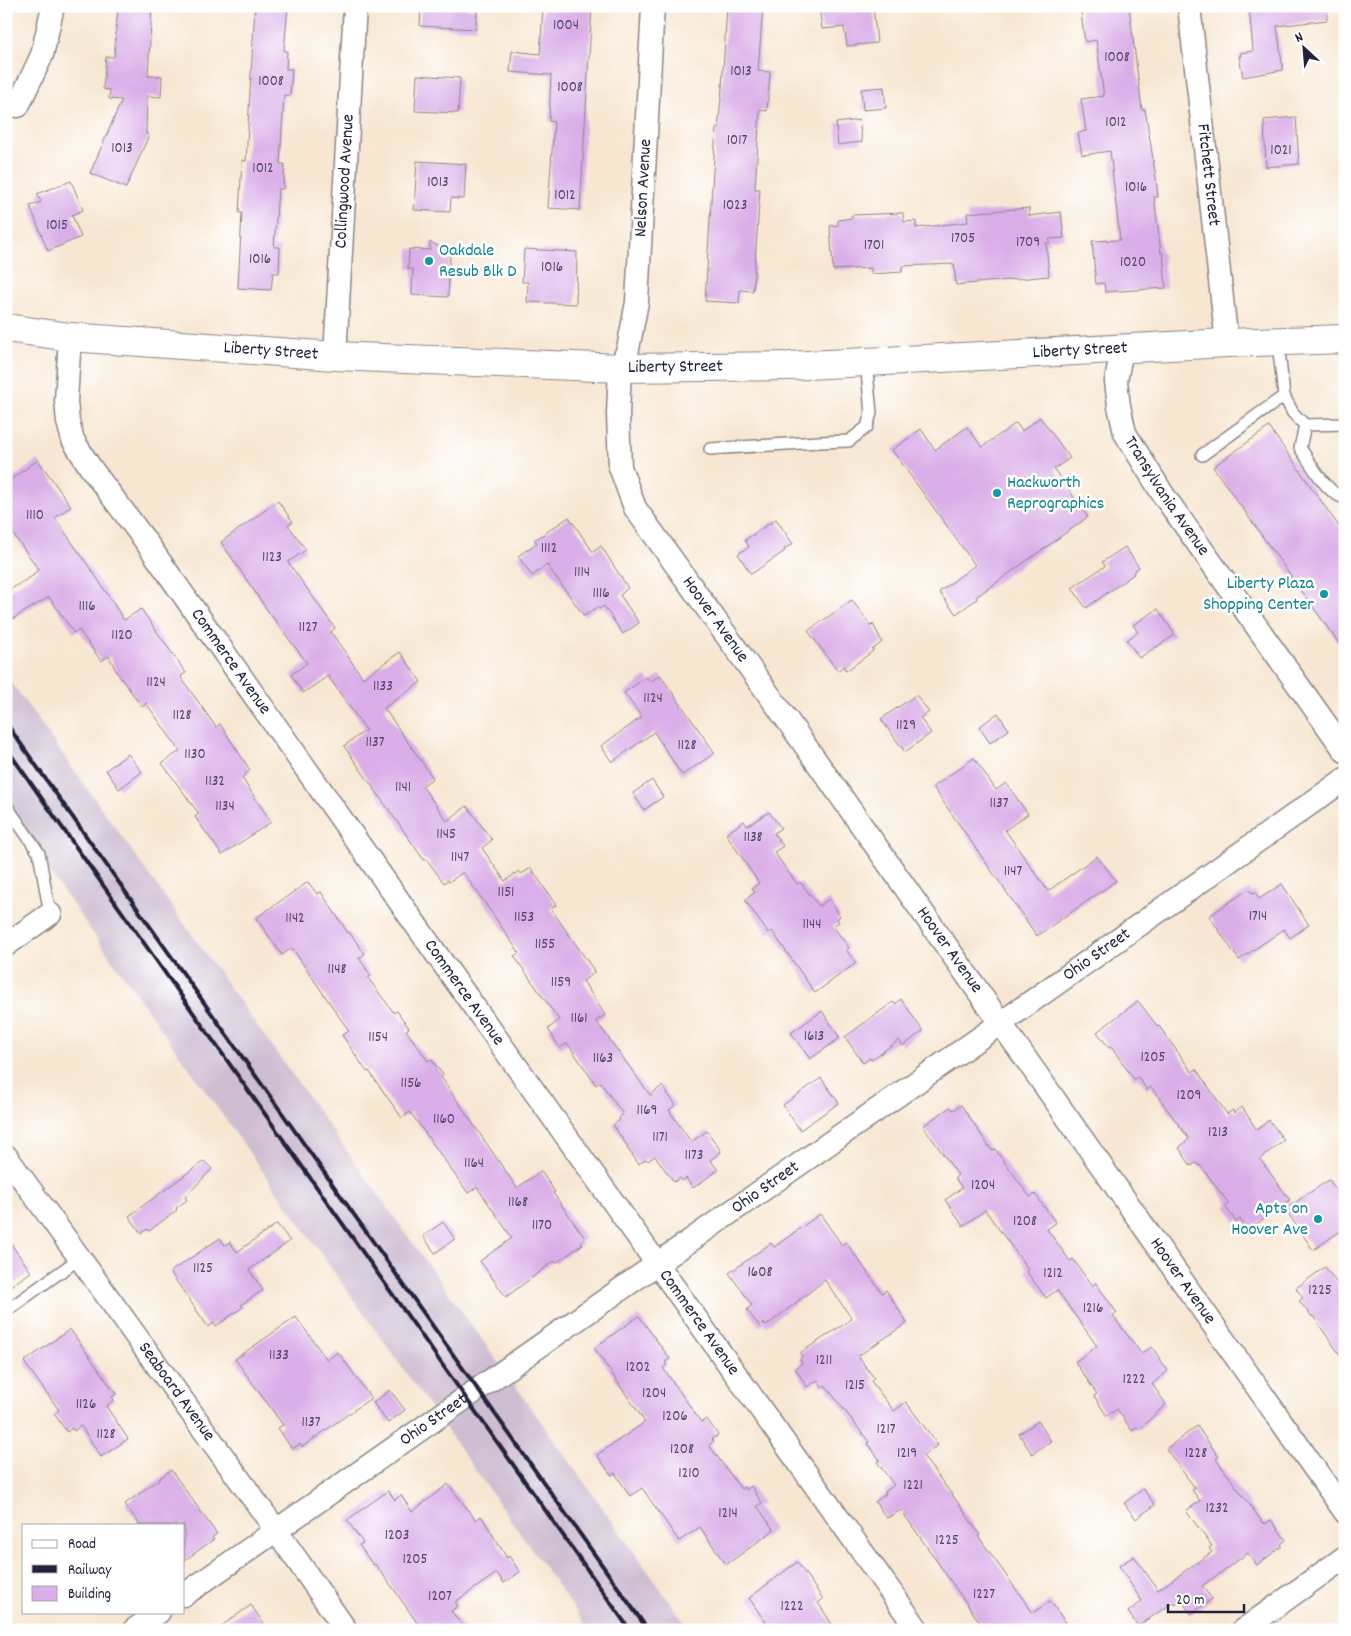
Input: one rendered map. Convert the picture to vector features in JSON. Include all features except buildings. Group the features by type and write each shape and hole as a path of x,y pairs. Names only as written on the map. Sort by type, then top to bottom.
{"main road":[{"name":"Liberty Street","path":"6,328 70,337 335,356 620,368 789,366 1227,343 1345,340"}],"street":[{"path":"18,106 42,55 53,6"},
{"name":"Collingwood Avenue","path":"335,356 354,6"},
{"name":"Nelson Avenue","path":"620,368 628,350 638,293 653,6"},
{"name":"Fitchett Street","path":"1189,6 1227,343"},
{"name":"Commerce Avenue","path":"70,337 66,401 68,422 73,440 90,467 144,539 918,1630"},
{"name":"Transylvania Avenue","path":"1122,349 1116,381 1125,433 1164,496 1345,751"},
{"name":"Hoover Avenue","path":"620,368 618,414 620,468 635,508 790,724 1345,1512"},
{"name":"Ohio Street","path":"185,1594 1001,1023 1345,778"},
{"path":"6,945 50,914"},
{"name":"Seaboard Avenue","path":"6,1156 346,1630"},
{"path":"1243,1630 1345,1557"},
{"path":"134,1630 156,1614"}],"lane":[{"path":"1278,342 1284,396 1293,413 1305,425 1345,424"},
{"path":"710,449 818,442 849,442 867,427 871,413 866,362"},
{"path":"1202,454 1284,396"},
{"path":"1305,425 1300,448 1329,489 1341,497 1345,497"},
{"path":"6,805 39,853 50,914"},
{"path":"6,1311 80,1258"}],"shaded area":[{"path":"6,675 690,1630 589,1630 6,811"}],"railway":[{"path":"6,723 648,1630"},
{"path":"6,748 630,1630"}],"place":[{"name":"Oakdale Resub Blk D","path":"429,261"},
{"name":"Hackworth Reprographics","path":"997,493"},
{"name":"Liberty Plaza Shopping Center","path":"1324,594"},
{"name":"Apts on Hoover Ave","path":"1318,1219"}]}
